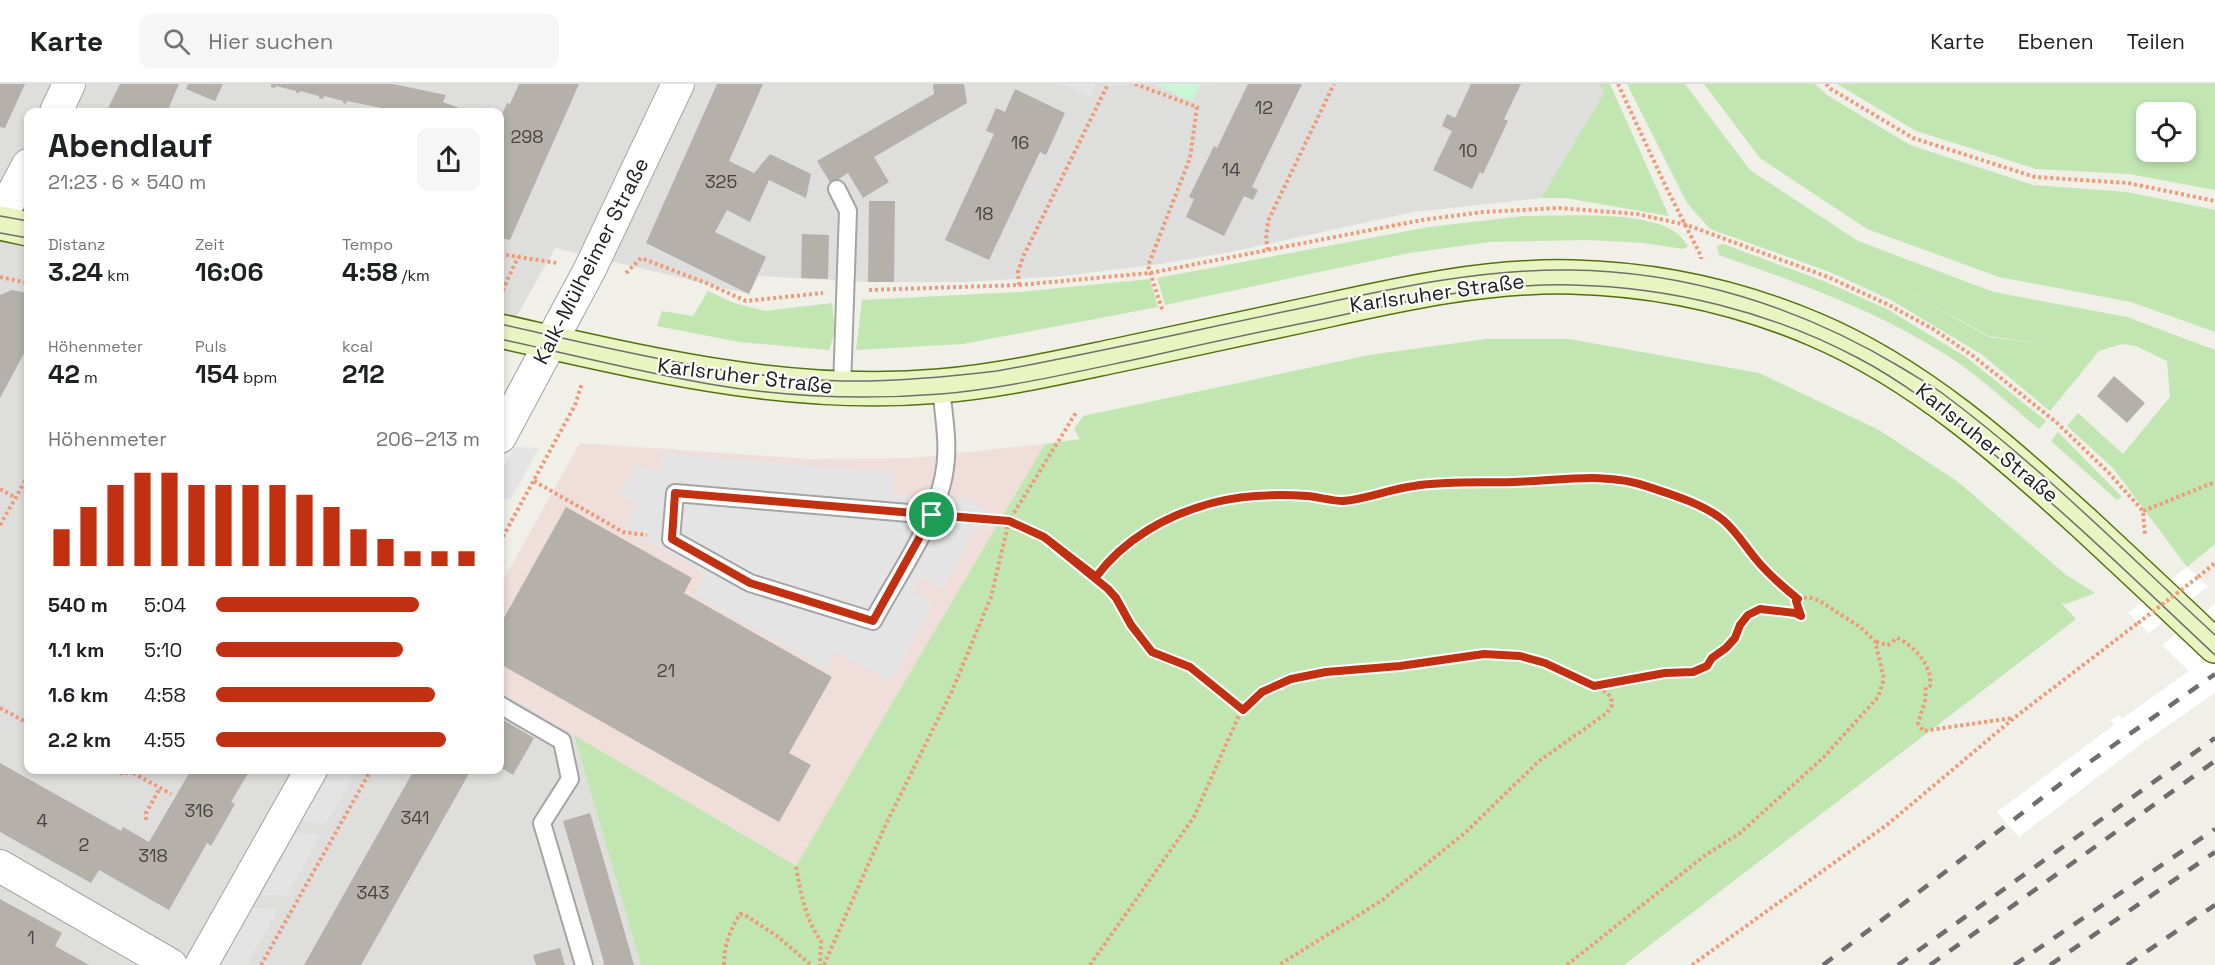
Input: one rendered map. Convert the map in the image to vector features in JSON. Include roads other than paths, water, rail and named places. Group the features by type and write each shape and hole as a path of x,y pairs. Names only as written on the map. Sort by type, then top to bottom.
{"street":[{"path":"58,108 69,84"},
{"name":"Kalk-Mülheimer Straße","path":"504,430 590,269 678,84"},
{"path":"0,218 24,173"},
{"path":"0,223 24,228"},
{"name":"Karlsruher Straße","path":"504,332 712,376 777,385 842,388 941,386 1010,376 1170,344 1384,297 1482,282 1567,277 1661,285 1768,312 1817,330 1864,353 1936,398 2028,472 2215,645"},
{"path":"201,965 309,774"},
{"path":"0,866 171,965"}],"lane":[{"path":"837,189 848,211 842,388"},
{"path":"932,515 675,493 672,539 750,583 873,621 932,515 945,470 946,452 941,386"},
{"path":"504,707 562,741 570,778 543,823 584,965"}],"tram line":[{"path":"0,216 24,220"},
{"path":"0,233 24,237"},
{"path":"504,325 712,368 799,379 881,381 997,371 1368,294 1468,277 1569,270 1657,277 1700,285 1783,310 1864,346 1932,386 2048,480 2215,635"},
{"path":"504,340 657,374 766,392 854,397 912,396 991,388 1042,379 1385,306 1478,290 1572,285 1609,287 1683,297 1720,305 1791,327 1858,358 1906,387 1966,431 2041,494 2215,655"}],"railway":[{"path":"1823,965 2084,766 2215,674"},
{"path":"1898,965 2215,738"},
{"path":"1930,965 2215,761"},
{"path":"2014,965 2215,829"},
{"path":"2050,965 2215,852"},
{"path":"2127,965 2215,905"}]}
